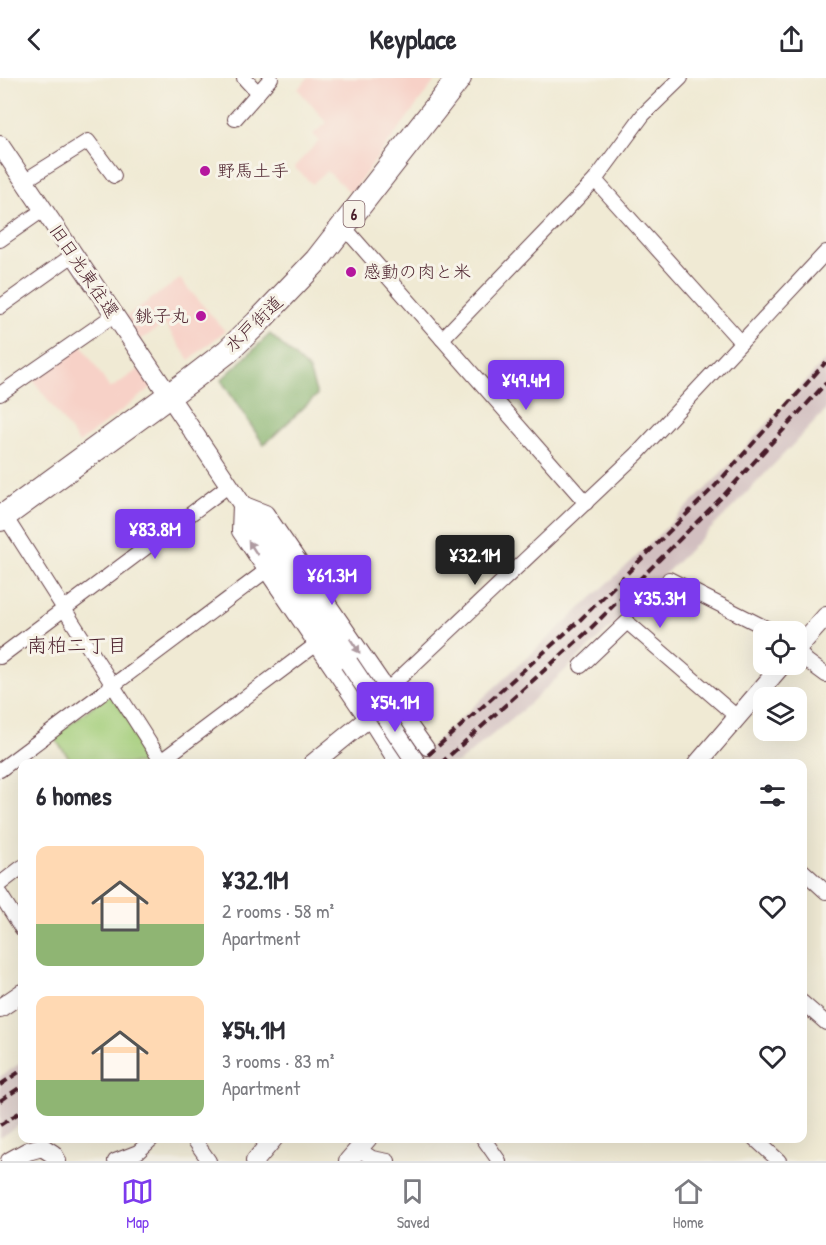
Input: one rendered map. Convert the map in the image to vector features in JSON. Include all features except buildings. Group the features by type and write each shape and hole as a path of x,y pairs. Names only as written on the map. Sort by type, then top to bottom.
{"highway":[{"name":"水戸街道","path":"1,515 169,396 228,351 317,260 459,78"}],"street":[{"path":"244,78 258,93"},
{"path":"236,119 271,78"},
{"path":"442,339 595,180 643,115 681,78"},
{"path":"24,181 88,141 114,176"},
{"name":"旧日光東往還","path":"0,145 349,663 422,756"},
{"path":"595,180 741,342"},
{"path":"0,240 43,210"},
{"path":"344,227 586,503"},
{"path":"318,759 368,718 675,415 826,252"},
{"path":"0,307 72,255"},
{"path":"0,394 114,315"},
{"path":"0,657 228,486"},
{"path":"394,759 241,531 242,506 265,514 389,695 422,756"},
{"path":"1,515 159,759"},
{"path":"0,770 267,570"},
{"path":"669,579 753,621"},
{"path":"807,638 826,616"},
{"path":"581,666 627,622 737,717"},
{"path":"165,759 318,643"},
{"path":"807,661 826,675"},
{"path":"701,759 773,675"},
{"path":"0,884 18,870"},
{"path":"807,875 826,892"},
{"path":"0,894 18,923"},
{"path":"0,1008 18,996"},
{"path":"807,1006 826,1023"},
{"path":"116,1161 138,1152 148,1143"},
{"path":"196,1143 209,1161"},
{"path":"255,1161 270,1143"},
{"path":"486,1143 499,1161"},
{"path":"759,1143 779,1161"},
{"path":"10,1161 28,1151 42,1147 53,1154 57,1161"},
{"path":"358,1150 372,1158 388,1161"}],"shaded area":[{"path":"308,78 437,78 351,193 327,171 312,184 294,167 319,141 313,134 327,123 298,89"},
{"path":"180,279 225,331 189,360 165,324 140,340 124,318"},
{"path":"82,345 110,389 139,369 152,387 79,443 32,378"},
{"path":"826,359 826,410 736,504 606,632 526,707 463,759 416,759 632,561 723,472"},
{"path":"18,1065 18,1126 0,1138 0,1077"}],"green space":[{"path":"270,334 309,370 317,395 264,445 221,380"},
{"path":"107,695 113,696 152,755 151,759 70,759 53,737"}],"railway":[{"path":"424,759 579,621 715,486 826,362"},
{"path":"446,759 588,631 724,495 826,383"},
{"path":"0,1085 18,1073"},
{"path":"0,1101 18,1089"},
{"path":"0,1125 18,1114"}],"place":[{"name":"野馬土手","path":"205,171"},
{"name":"感動の肉と米","path":"351,272"},
{"name":"銚子丸","path":"201,316"}],"district":[{"name":"南柏二丁目","path":"77,645"}]}
